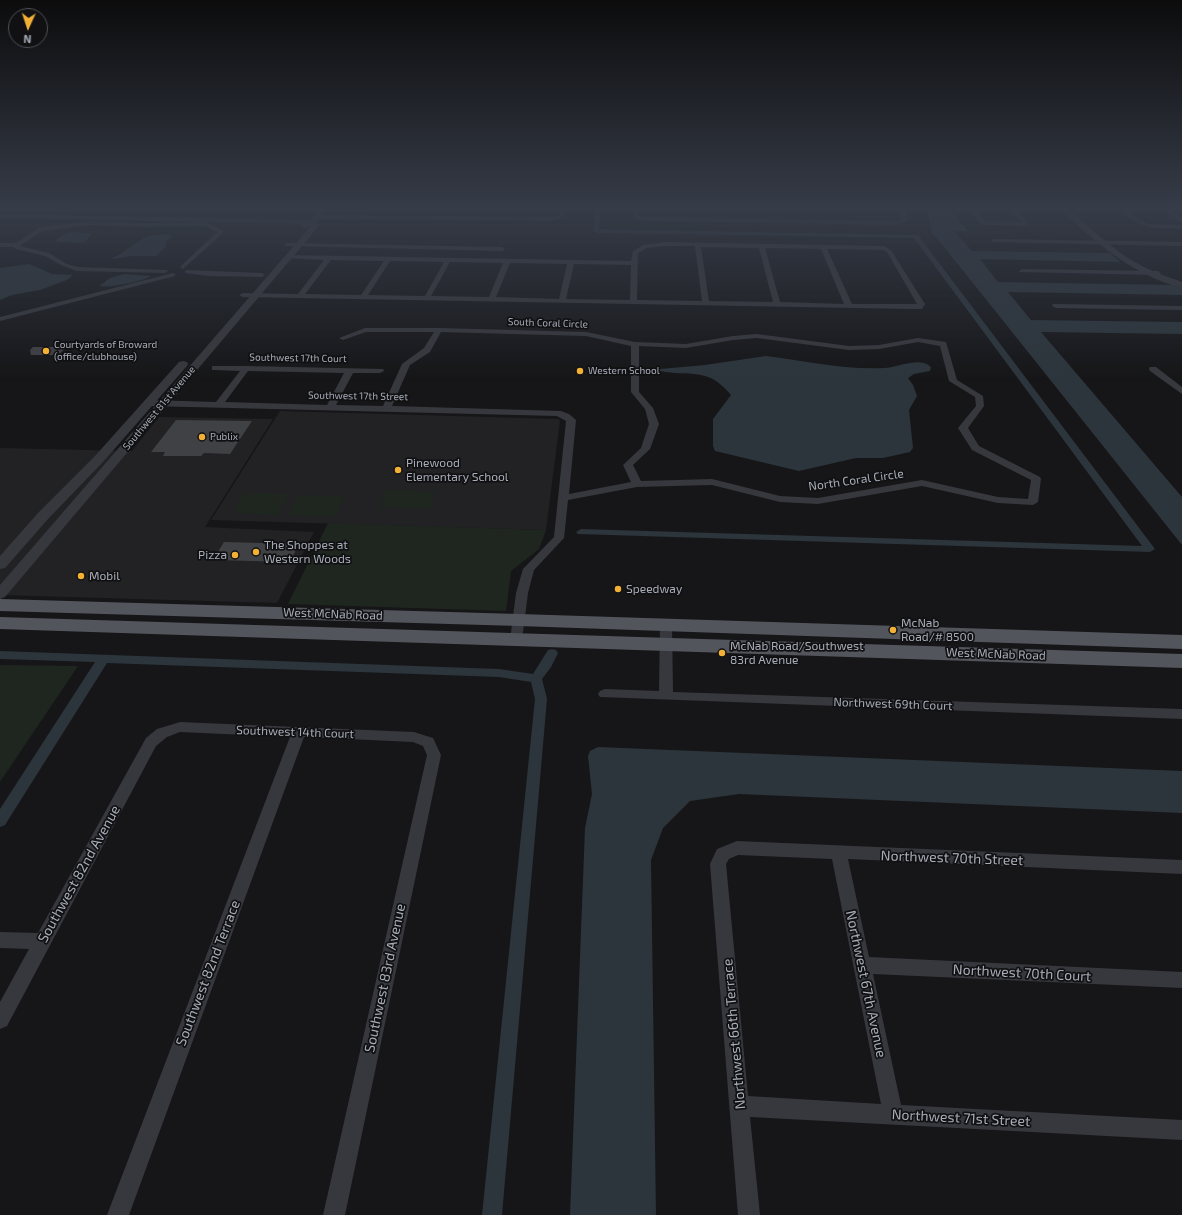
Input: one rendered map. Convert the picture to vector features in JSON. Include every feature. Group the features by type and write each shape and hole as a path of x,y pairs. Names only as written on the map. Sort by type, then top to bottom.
{"main road":[{"name":"West McNab Road","path":"0,605 518,620 666,634 1182,661"},
{"name":"West McNab Road","path":"0,623 516,640 666,634 1182,642"}],"street":[{"path":"70,267 74,268 237,270 263,274"},
{"path":"179,270 183,267"},
{"path":"216,326 269,267"},
{"name":"Southwest 81st Avenue","path":"0,594 280,267"},
{"path":"300,296 323,267"},
{"path":"363,297 382,267"},
{"path":"428,298 444,267"},
{"path":"492,299 505,267"},
{"path":"562,301 570,267"},
{"path":"633,302 635,267"},
{"path":"701,267 706,304"},
{"path":"767,267 777,305"},
{"path":"832,267 849,306"},
{"path":"243,295 919,307 921,304 898,267"},
{"path":"1142,267 1182,285"},
{"path":"0,318 179,270 216,273 263,274"},
{"path":"1022,271 1154,273 1182,282"},
{"path":"216,273 247,272"},
{"path":"1056,306 1182,308"},
{"name":"South Coral Circle","path":"343,338 366,330 439,330 586,334 635,344 686,346 733,338 757,336 848,348 879,347 918,340 943,344 953,381 979,396 980,406 963,428 975,448 1036,479 1033,502"},
{"path":"387,408 406,364 427,350 439,330"},
{"path":"635,344 635,392 649,408 654,424 645,449 628,465 636,484"},
{"name":"Southwest 81st Avenue","path":"0,565 43,516 99,459 189,356"},
{"name":"Southwest 17th Court","path":"215,368 380,371"},
{"path":"219,404 246,368"},
{"path":"1153,369 1182,391"},
{"path":"331,406 350,370"},
{"name":"Southwest 17th Street","path":"149,402 558,413 571,420 563,498"},
{"name":"North Coral Circle","path":"563,498 636,484 712,482 780,499 818,501 922,484 998,500 1033,502"},
{"path":"516,640 522,593 529,570 559,538 563,498"},
{"path":"666,634 666,696"},
{"name":"Northwest 69th Court","path":"605,694 1182,714"},
{"name":"Southwest 14th Court","path":"162,733 180,727 414,737 428,742"},
{"name":"Southwest 82nd Terrace","path":"118,1215 299,732"},
{"name":"Southwest 82nd Avenue","path":"0,1020 151,742 162,733"},
{"name":"Southwest 83rd Avenue","path":"334,1215 434,755 428,742"},
{"name":"Northwest 70th Street","path":"723,854 737,848 839,854 1182,867"},
{"name":"Northwest 66th Terrace","path":"723,854 718,864 749,1215"},
{"name":"Northwest 67th Avenue","path":"839,854 893,1115"},
{"path":"0,940 42,941"},
{"name":"Northwest 70th Court","path":"862,965 1182,980"},
{"name":"Northwest 71st Street","path":"740,1106 1182,1130"}],"shaded area":[{"path":"35,267 52,274 73,275 67,280 40,290 12,295 0,300 0,268"},
{"path":"960,267 986,267 998,282 1173,285 1182,288 1182,295 1008,292 1031,320 1182,322 1182,334 1041,332 1182,497 1182,545"},
{"path":"124,274 151,276 125,284 99,286 110,278"},
{"path":"766,356 854,368 890,368 915,362 926,364 931,367 930,371 914,374 908,378 913,385 917,396 909,410 913,448 910,452 883,458 856,458 799,471 715,451 713,446 713,419 731,395 722,386 706,376 698,374 671,373 660,371 660,369 705,365"},
{"name":"Pinewood Elementary School","path":"280,411 560,420 546,530 211,520"},
{"path":"159,417 273,419 205,527 314,532 277,603 0,595 0,448 132,451"},
{"path":"386,490 436,492 430,509 379,507"},
{"path":"245,493 290,494 278,515 232,513"},
{"path":"300,495 345,496 335,517 288,515"},
{"path":"328,523 546,530 539,549 511,571 506,611 288,604"},
{"path":"0,665 78,666 0,782"},
{"path":"598,747 1182,771 1182,813 739,794 690,801 663,828 651,860 656,1215 570,1215 585,828 592,794 588,756 590,751"}],"building":[{"name":"Courtyards of Broward (office/clubhouse)","path":"33,347 67,347 58,355 31,355 30,350"},
{"name":"Publix","path":"176,420 252,421 230,454 204,453 201,456 163,456 165,452 151,452"},
{"name":"The Shoppes at Western Woods","path":"224,542 299,544 290,562 213,560"}],"waterway":[{"path":"581,532 1150,549 939,267"},
{"path":"536,679 545,667 552,653"},
{"path":"0,655 499,673 536,679"},
{"path":"0,821 103,659"},
{"path":"492,1215 541,699 536,679"}],"place":[{"name":"Courtyards of Broward (office/clubhouse)","path":"46,351"},
{"name":"Western School","path":"580,371"},
{"name":"Publix","path":"202,437"},
{"name":"Pinewood Elementary School","path":"398,470"},
{"name":"The Shoppes at Western Woods","path":"256,552"},
{"name":"Pizza","path":"235,555"},
{"name":"Mobil","path":"81,576"},
{"name":"Speedway","path":"618,589"},
{"name":"McNab Road/# 8500","path":"893,630"},
{"name":"McNab Road/Southwest 83rd Avenue","path":"722,653"}]}
